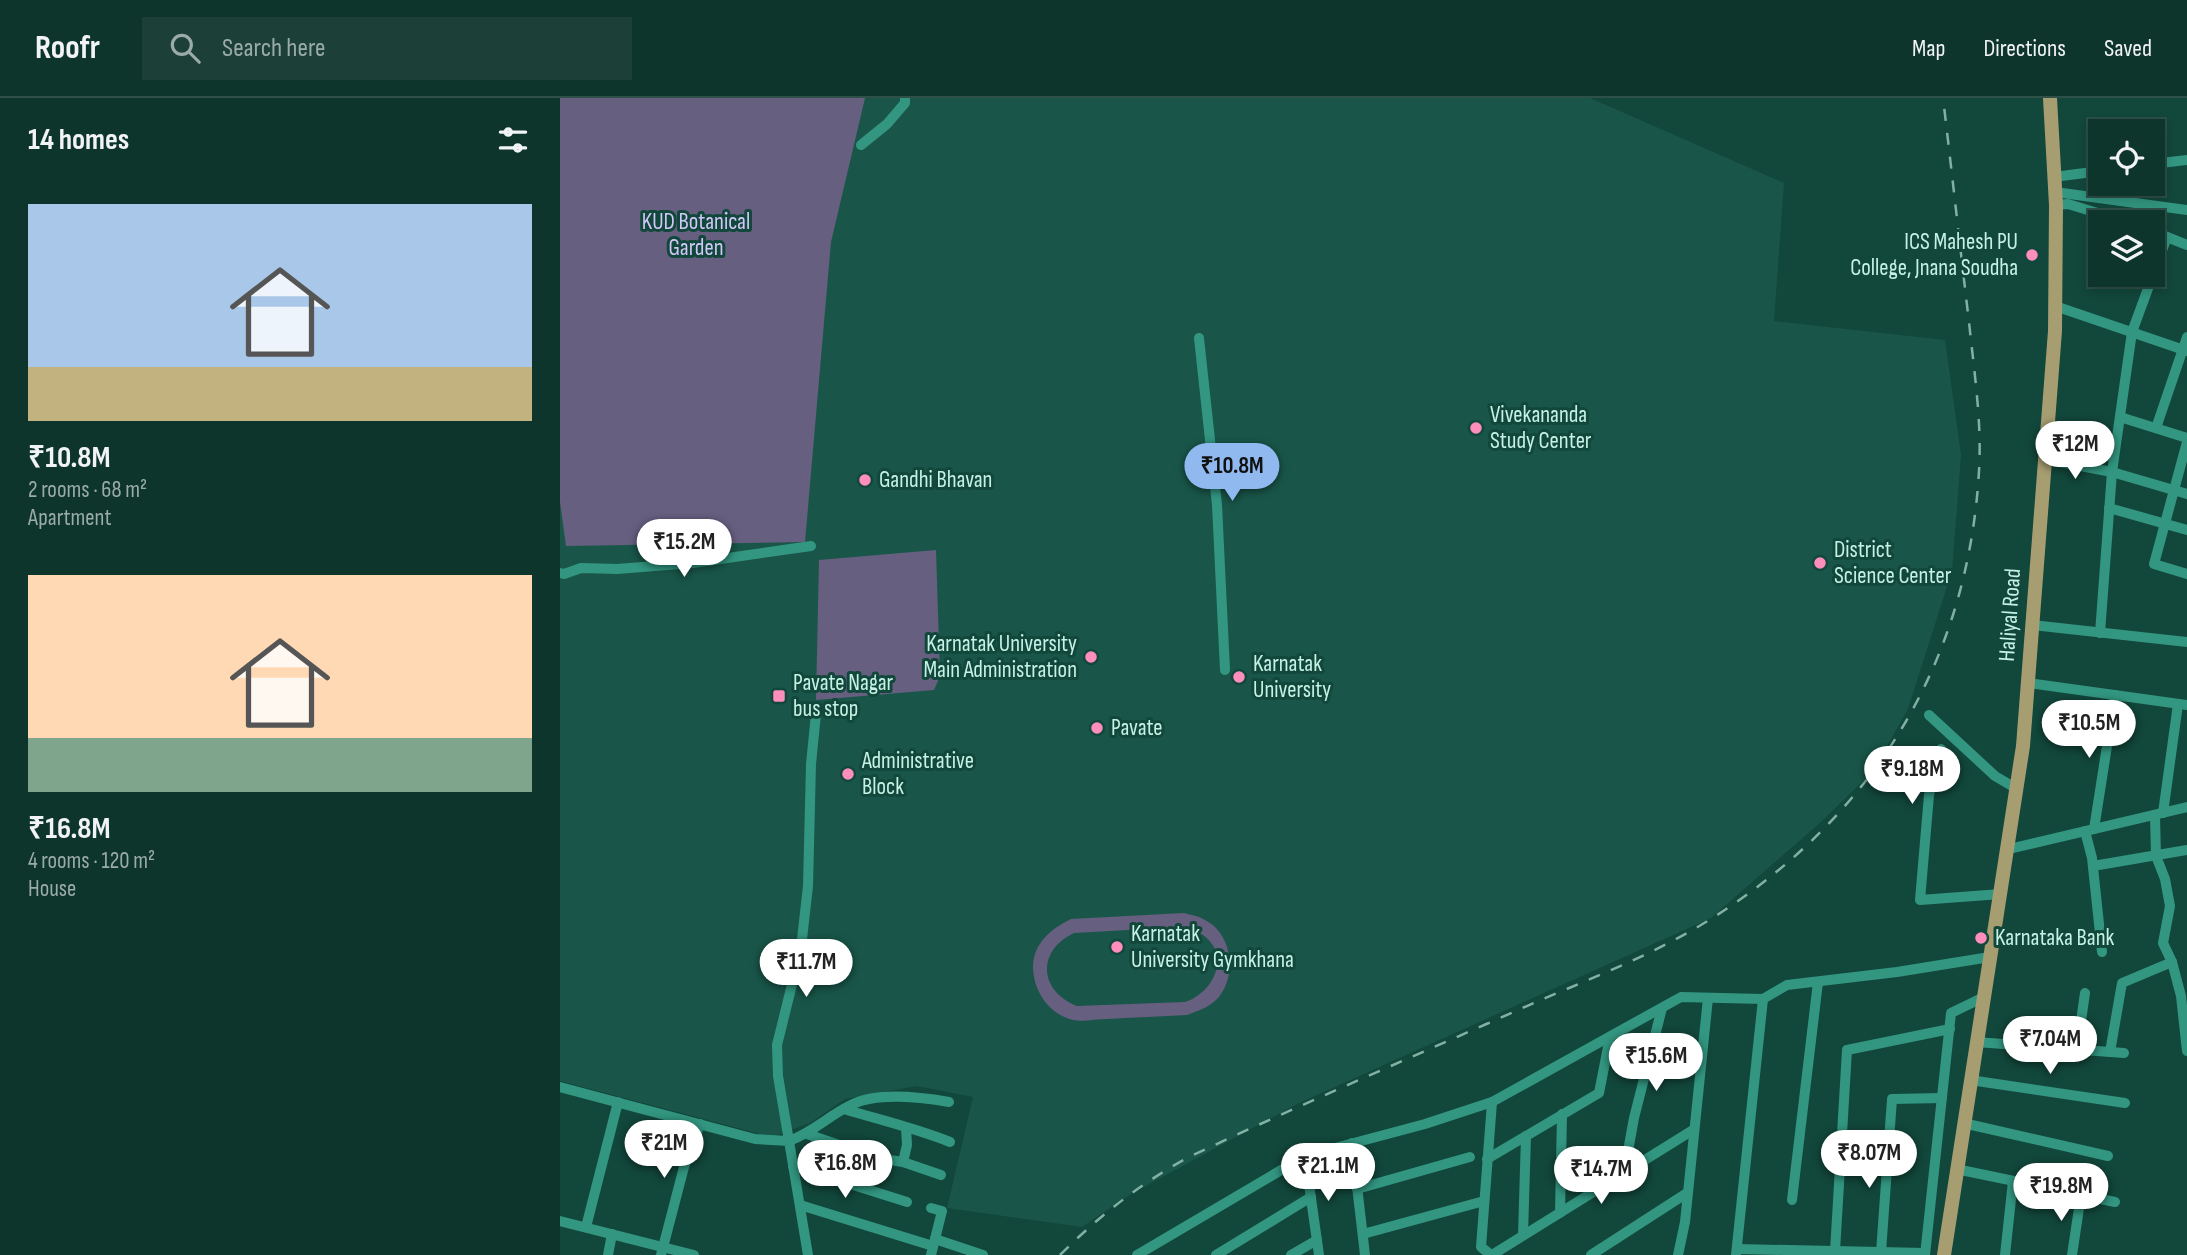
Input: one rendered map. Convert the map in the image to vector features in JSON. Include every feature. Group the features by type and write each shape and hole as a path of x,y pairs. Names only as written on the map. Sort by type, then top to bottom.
{"main road":[{"name":"Haliyal Road","path":"1944,1255 2023,746 2055,306 2055,191 2050,98"}],"street":[{"path":"861,145 887,124 905,103 905,98"},
{"path":"2165,163 2187,160"},
{"path":"2055,191 2088,176"},
{"path":"2055,191 2187,209"},
{"path":"2055,191 2068,204 2088,210"},
{"path":"2100,633 2112,472 2132,332 2167,237 2187,245"},
{"path":"2055,306 2185,350"},
{"path":"2156,428 2185,350 2187,337"},
{"path":"1199,338 1217,505 1225,670"},
{"path":"2120,417 2187,440 2154,564 2187,574"},
{"path":"2044,459 2112,472 2187,494"},
{"path":"2109,508 2187,530"},
{"path":"560,573 581,568 617,569 693,562 811,546"},
{"path":"2032,625 2187,642"},
{"path":"2028,683 2183,705 2159,815 2157,856 2170,906 2163,943 2172,962 2181,996 2187,1051"},
{"path":"2102,952 2090,830 2115,695"},
{"path":"808,1255 778,1076 776,1045 801,948 808,886 811,764 816,714"},
{"path":"1929,715 1995,776 2017,789"},
{"path":"1941,749 1928,796 1920,900 2001,894"},
{"path":"2008,849 2187,807"},
{"path":"2093,866 2187,850"},
{"path":"1137,1255 1305,1156 1425,1124 1492,1102 1681,998 1763,999 1787,985 1990,957"},
{"path":"2110,1052 2122,984 2172,962"},
{"path":"1792,1200 1818,982"},
{"path":"2077,1049 2085,993"},
{"path":"1763,999 1736,1252 1925,1254 1951,1013 1984,997"},
{"path":"1678,1255 1685,1222 1709,998"},
{"path":"1624,1173 1634,1118 1662,1008"},
{"path":"1835,1251 1847,1050 1950,1029"},
{"path":"1487,1159 1599,1093 1610,1037"},
{"path":"1976,1042 2124,1053"},
{"path":"1970,1080 2125,1102"},
{"path":"560,1087 755,1139 789,1141 807,1134 865,1098 874,1100 912,1096 949,1102"},
{"path":"1881,1252 1892,1099 1942,1098"},
{"path":"586,1227 618,1102"},
{"path":"1492,1102 1481,1247 1492,1255 1693,1130"},
{"path":"844,1109 891,1121 950,1142"},
{"path":"1559,1213 1562,1114"},
{"path":"1964,1123 2108,1156"},
{"path":"662,1251 684,1167 700,1124"},
{"path":"903,1162 907,1145 905,1128"},
{"path":"807,1134 941,1175"},
{"path":"1523,1236 1526,1136"},
{"path":"1352,1143 1365,1255"},
{"path":"1305,1156 1319,1255"},
{"path":"1357,1189 1470,1157"},
{"path":"793,1166 907,1202"},
{"path":"1956,1169 2115,1202"},
{"path":"2005,1255 2013,1181"},
{"path":"1591,1255 1687,1193"},
{"path":"2072,1255 2081,1195"},
{"path":"1216,1255 1311,1197"},
{"path":"1363,1234 1484,1201"},
{"path":"800,1205 933,1247 982,1255"},
{"path":"931,1208 942,1211 933,1247"},
{"path":"560,1221 612,1234 662,1251 694,1255"},
{"path":"608,1255 612,1234"},
{"path":"1291,1255 1317,1240"}],"shaded area":[{"name":"Karnatak University","path":"560,98 1590,98 1784,183 1774,321 1945,340 1961,455 1952,571 1908,709 1873,771 1820,823 1711,918 1297,1104 1131,1194 1082,1227 947,1208 973,1097 917,1086 845,1099 810,1123 772,1137 560,1081"}],"green space":[{"name":"KUD Botanical Garden","path":"560,98 865,98 831,242 805,542 566,546 560,502"},
{"path":"936,550 940,676 934,690 816,700 819,560"},
{"path":"1184,913 1203,919 1222,935 1227,946 1230,969 1228,980 1216,1000 1187,1015 1081,1021 1064,1017 1044,1001 1036,985 1033,968 1036,951 1044,938 1071,919","holes":["1184,927 1209,940 1217,959 1212,980 1196,997 1185,1002 1077,1006 1055,991 1049,981 1048,960 1053,950 1074,933"]}],"railway":[{"path":"1060,1255 1121,1201 1189,1157 1618,967 1691,931 1771,876 1821,831 1865,781 1902,727 1933,669 1955,607 1971,541 1979,471 1977,396 1943,98"}],"place":[{"name":"ICS Mahesh PU College, Jnana Soudha","path":"2032,255"},
{"name":"Vivekananda Study Center","path":"1476,428"},
{"name":"Gandhi Bhavan","path":"865,480"},
{"name":"District Science Center","path":"1820,563"},
{"name":"Karnatak University Main Administration","path":"1091,657"},
{"name":"Karnatak University","path":"1239,677"},
{"name":"Pavate Nagar bus stop","path":"779,696"},
{"name":"Pavate","path":"1097,728"},
{"name":"Administrative Block","path":"848,774"},
{"name":"Karnataka Bank","path":"1981,938"},
{"name":"Karnatak University Gymkhana","path":"1117,947"}]}
